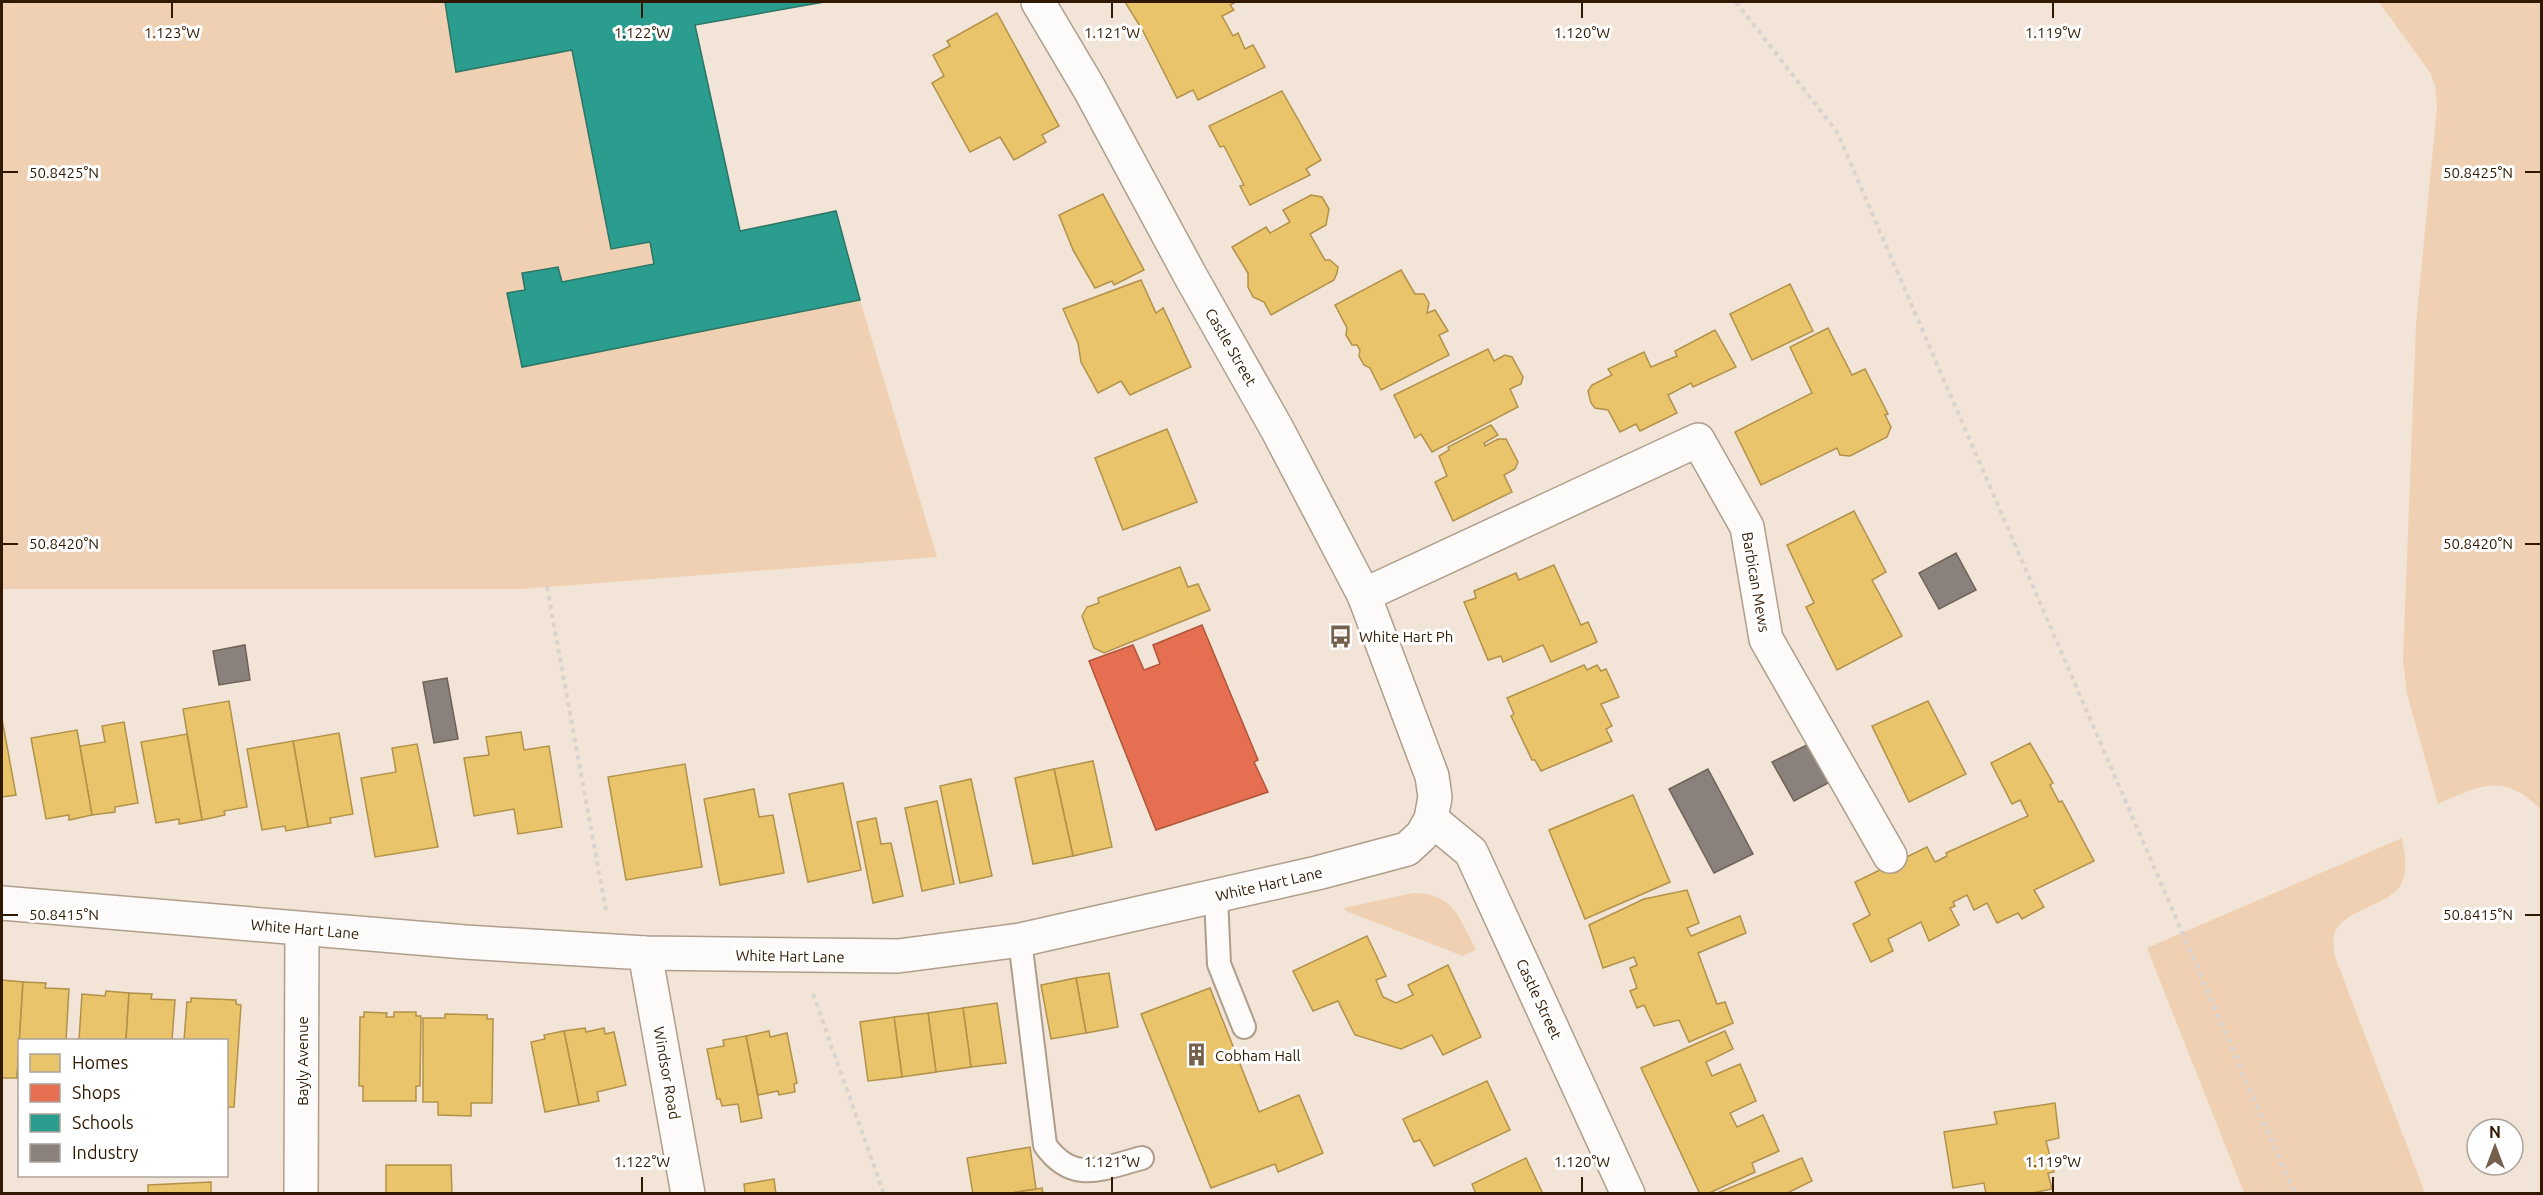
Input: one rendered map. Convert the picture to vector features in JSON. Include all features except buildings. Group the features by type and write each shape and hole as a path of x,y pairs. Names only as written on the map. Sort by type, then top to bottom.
{"street":[{"name":"Castle Street","path":"1038,2 1089,88 1277,429 1364,595 1432,776 1435,797 1431,819 1471,852 1628,1194"},
{"name":"Barbican Mews","path":"1364,595 1698,440 1747,526 1766,639 1890,855"},
{"name":"White Hart Lane","path":"2,903 302,929 645,953 898,957 1020,940 1216,897 1407,849 1422,835 1431,819"},
{"name":"Bayly Avenue","path":"301,1194 302,929"},
{"name":"Windsor Road","path":"645,953 688,1194"}],"lane":[{"path":"1216,897 1219,964 1244,1027"},
{"path":"1020,940 1045,1145 1055,1159 1074,1170 1089,1172 1142,1158"}],"path":[{"path":"1736,2 1837,132 2295,1194"},
{"path":"547,587 613,951"},
{"path":"799,957 884,1194"}],"shaded area":[{"path":"2,2 445,2 457,72 572,50 611,248 650,242 654,264 562,282 558,267 522,273 525,290 507,293 522,367 860,300 937,557 522,589 2,589"},
{"path":"2379,2 2541,2 2541,810 2528,798 2503,786 2480,788 2438,804 2407,694 2403,661 2416,324 2437,107 2431,74"},
{"path":"2402,838 2405,870 2398,889 2390,896 2347,918 2339,926 2334,935 2334,954 2425,1193 2244,1193 2147,948"},
{"path":"1413,893 1438,897 1454,910 1476,950 1463,956 1346,911 1344,908"}],"place":[{"name":"White Hart Ph","path":"1341,636"},
{"name":"Cobham Hall","path":"1197,1055"}]}
